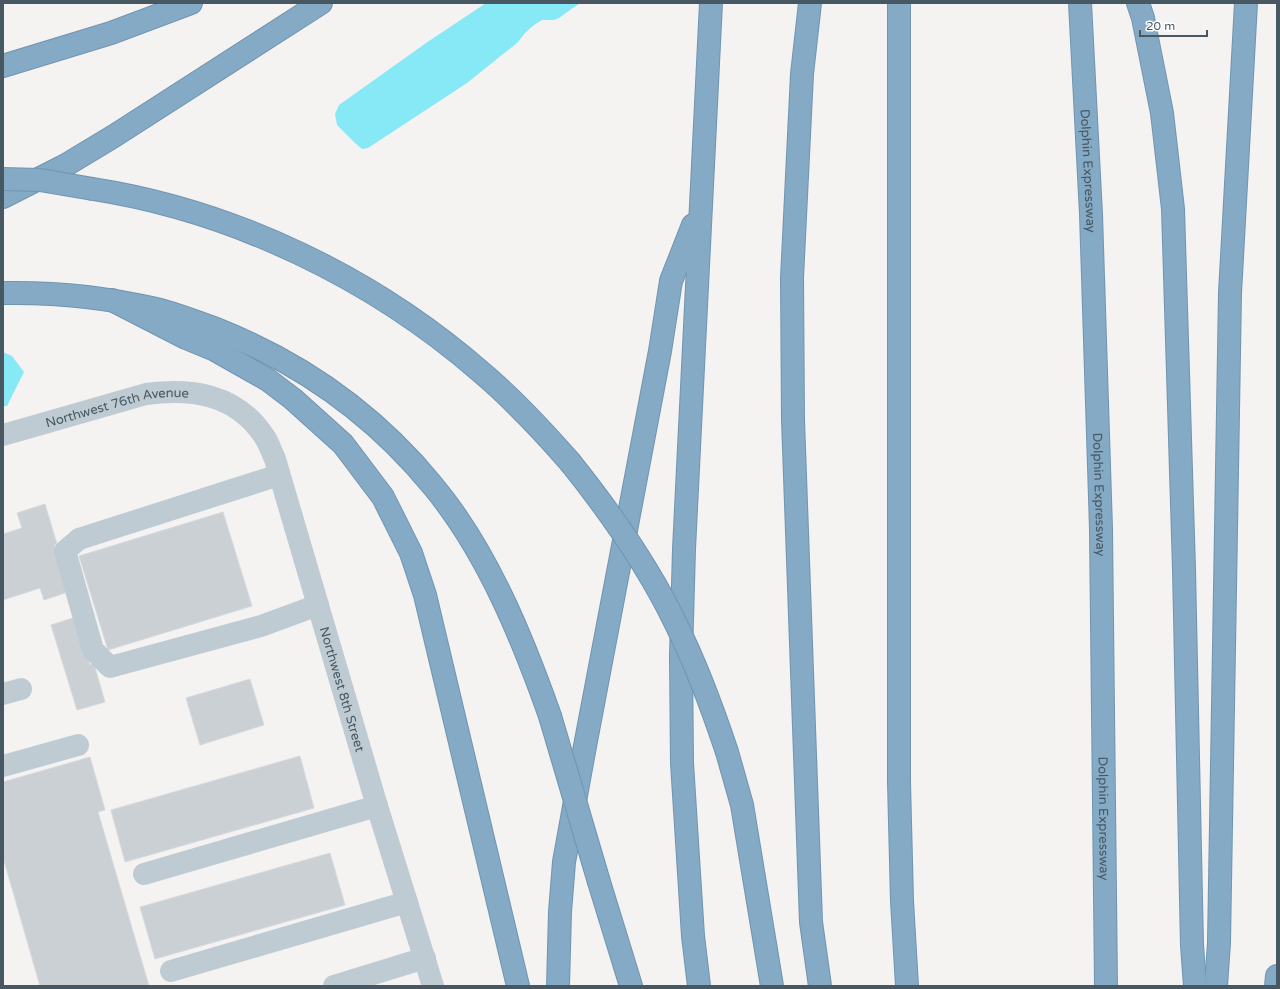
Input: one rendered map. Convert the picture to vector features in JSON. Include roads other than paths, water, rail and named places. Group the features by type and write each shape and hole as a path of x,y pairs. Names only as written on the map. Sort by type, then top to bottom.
{"highway":[{"path":"3,197 66,165 114,136 321,3"},
{"path":"699,986 693,936 682,763 681,656 684,549 711,3"},
{"path":"810,3 802,74 792,286 793,420 811,922 820,986"},
{"path":"899,3 899,782 902,901 907,986"},
{"name":"Dolphin Expressway","path":"1080,3 1091,214 1100,482 1106,986"},
{"path":"1138,3 1143,18 1162,113 1173,209 1178,355 1192,945 1195,986"},
{"path":"1216,986 1219,943 1230,293 1246,3"},
{"path":"3,66 111,33 183,6"},
{"path":"3,179 40,180 119,193 199,214 274,242 346,278 415,321 481,371 541,429 596,494 641,560 675,621 705,688 727,752 742,805 772,986"},
{"path":"558,986 560,912 564,862 585,746 660,351 671,281 700,209"},
{"path":"3,293 75,295 112,300 157,309 197,322 274,354 344,400 375,426 405,455 434,487 458,520 480,555 517,629 533,668 550,716 631,986"},
{"path":"112,300 186,338 215,350 268,380 293,399 343,444 383,497 411,553 425,595 518,986"},
{"path":"1276,986 1277,976"}],"street":[{"name":"Northwest 76th Avenue","path":"3,435 146,394 158,392 184,392 207,395 231,405"},
{"name":"Northwest 8th Street","path":"231,405 250,419 264,436 275,459 378,806 434,986"},
{"path":"279,475 80,539 66,551 93,650 110,667 261,626 318,605"},
{"path":"3,766 78,745"},
{"path":"144,874 378,806"},
{"path":"171,971 408,902"},
{"path":"334,986 425,958"}],"water":[{"path":"486,3 580,3 559,18 554,20 542,20 534,25 517,43 467,83 368,148 362,149 337,125 335,114 339,105 426,43"},
{"path":"3,352 12,356 24,372 7,406 3,406"}]}
